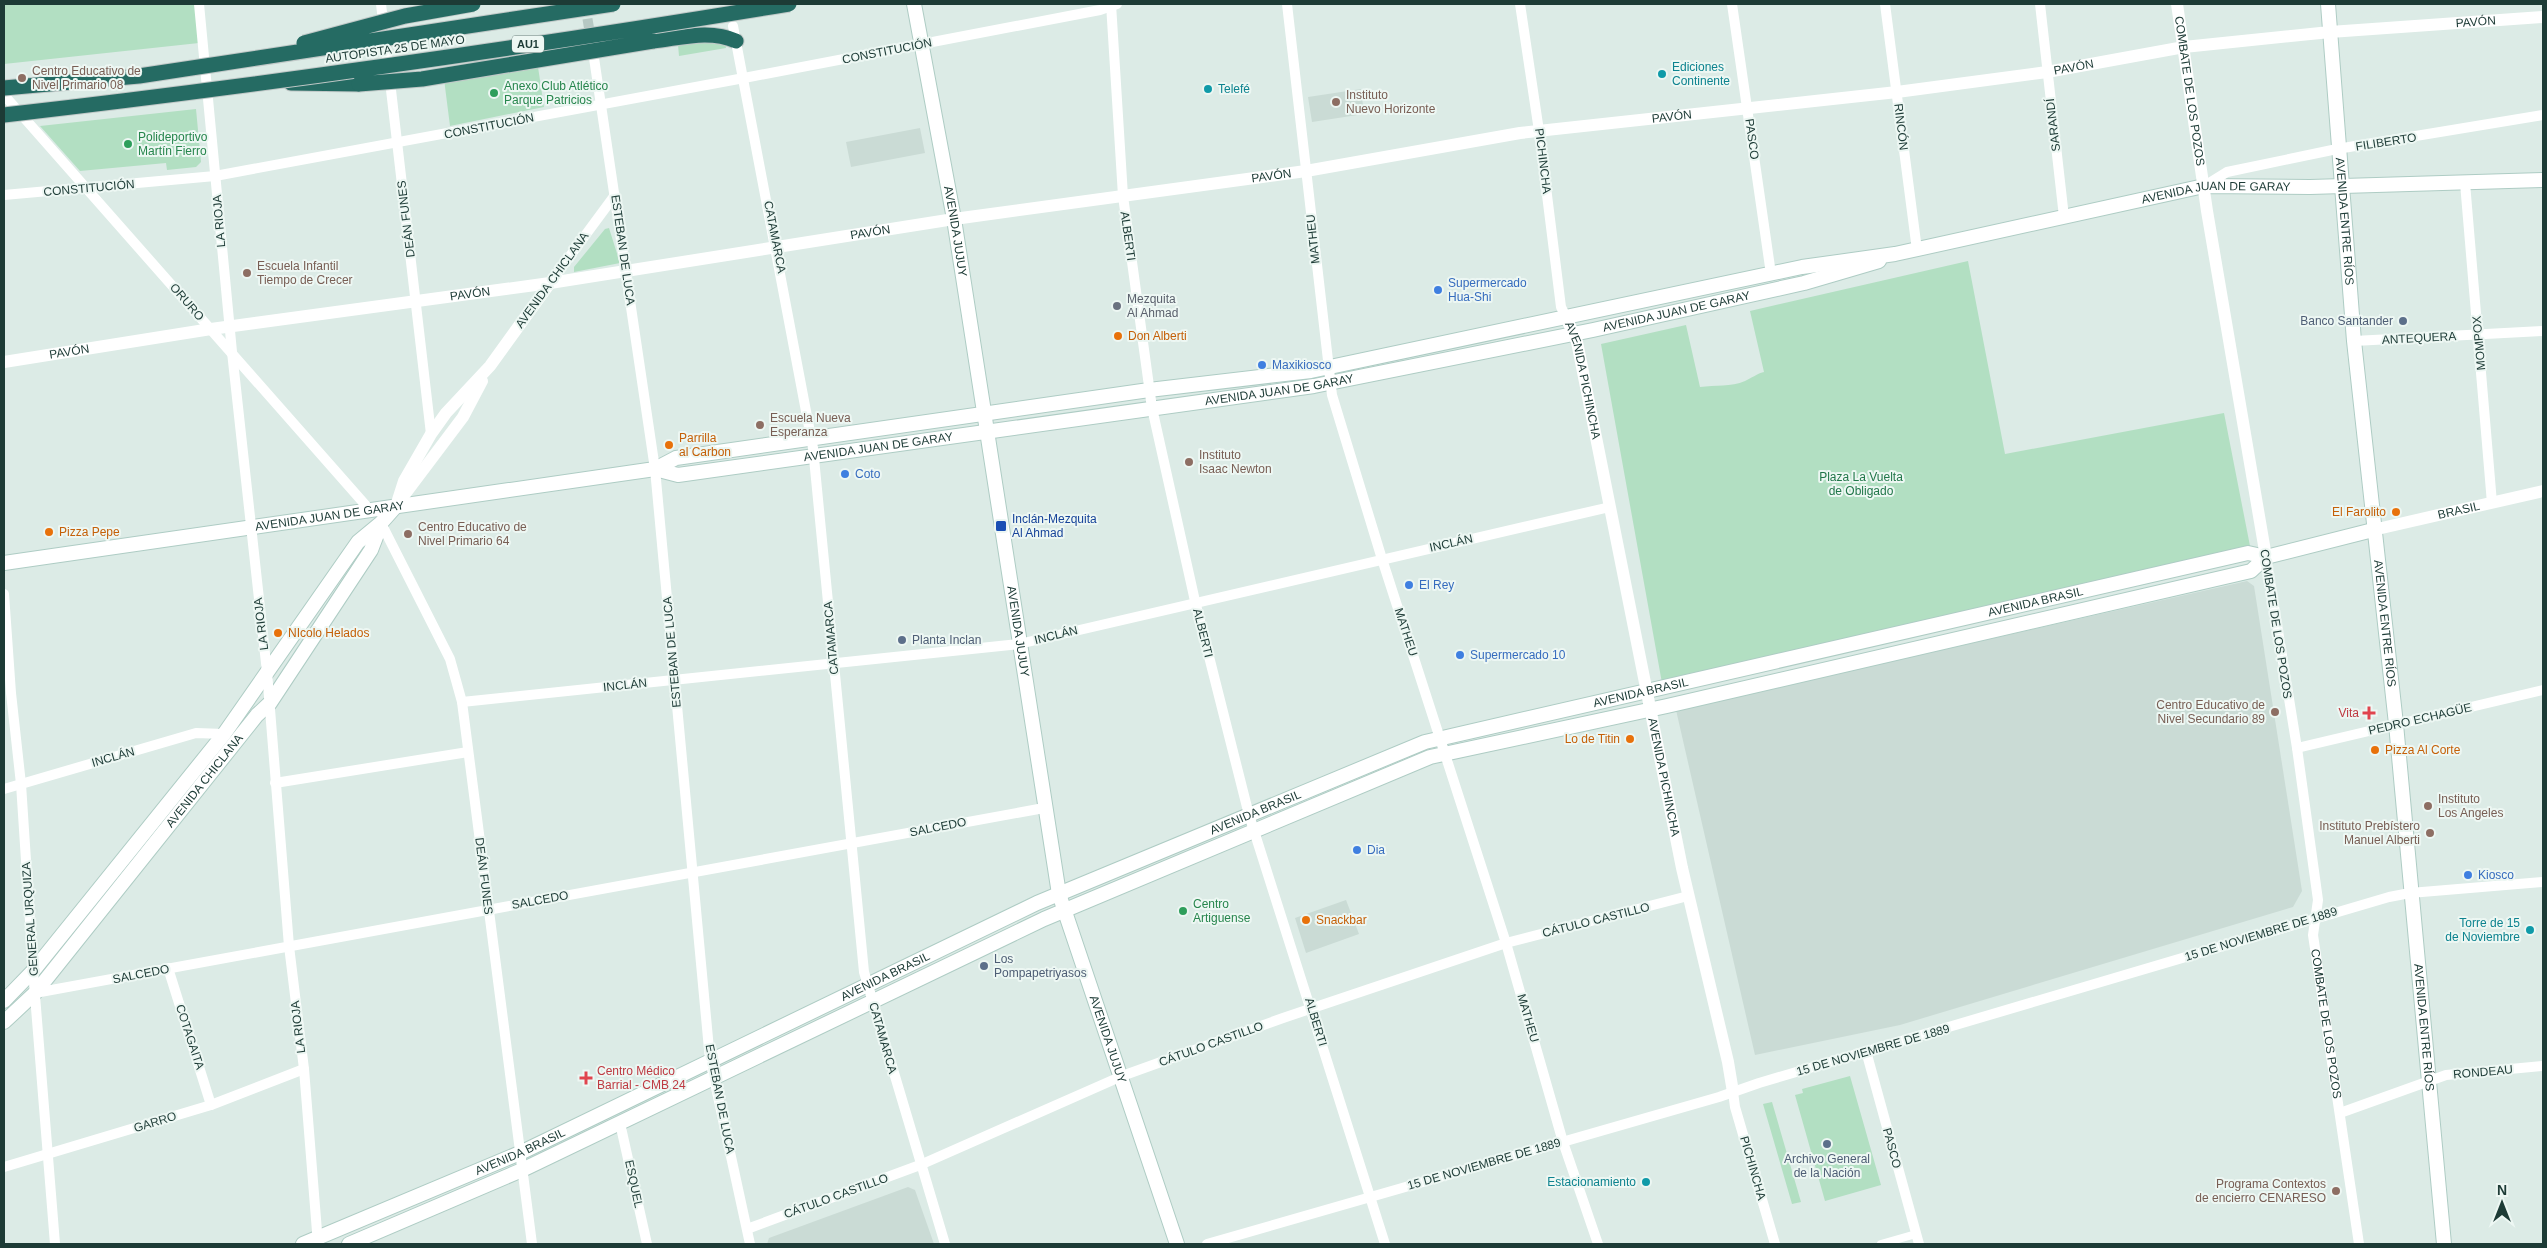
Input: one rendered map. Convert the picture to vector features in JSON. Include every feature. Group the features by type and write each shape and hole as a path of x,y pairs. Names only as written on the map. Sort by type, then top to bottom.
{"highway":[{"path":"254,57 357,27 473,4"},
{"name":"AUTOPISTA 25 DE MAYO","path":"4,88 139,76 254,57 613,4"},
{"name":"AUTOPISTA 25 DE MAYO","path":"4,115 267,82 788,4"},
{"path":"267,82 340,84 422,79 653,42 711,34 724,35 735,33"}],"main road":[{"name":"AVENIDA JUJUY","path":"914,4 954,219 988,431 1044,808 1059,894 1122,1076 1177,1244"},
{"name":"AVENIDA ENTRE RÍOS","path":"2328,4 2337,149 2354,341 2373,530 2396,724 2410,893 2444,1244"},
{"name":"AVENIDA JUAN DE GARAY","path":"4,563 655,469 676,458 812,440 1149,390 1327,367 1840,260 1917,250 2204,186 2340,186 2543,180"},
{"name":"AVENIDA JUAN DE GARAY","path":"655,469 678,475 1329,383 1574,334 1804,283 1861,267 1895,254"},
{"name":"AVENIDA CHICLANA","path":"4,1001 33,971 224,734 358,542 381,524 396,506"},
{"name":"AVENIDA CHICLANA","path":"4,1022 35,993 257,715 270,703 372,550 381,524"},
{"name":"AVENIDA BRASIL","path":"303,1244 318,1241 520,1153 710,1060 1059,894 1441,736 1645,692 2248,553 2266,557 2373,530"},
{"name":"AVENIDA BRASIL","path":"348,1244 522,1170 714,1076 1064,911 1445,752 1649,709 2251,571 2266,557"}],"street":[{"name":"LA RIOJA","path":"199,4 229,326 270,703 289,946 304,1069 318,1241"},
{"name":"DEÁN FUNES","path":"382,4 431,434"},
{"name":"CONSTITUCIÓN","path":"4,195 215,176 922,44 1113,4"},
{"name":"ALBERTI","path":"1113,4 1123,196 1152,408 1195,601 1249,815 1385,1244"},
{"name":"MATHEU","path":"1287,4 1329,383 1382,559 1441,736 1506,943 1563,1142 1598,1244"},
{"name":"PICHINCHA","path":"1520,4 1539,131 1560,300 1566,317"},
{"name":"PASCO","path":"1732,4 1771,274"},
{"name":"RINCÓN","path":"1886,4 1917,250"},
{"name":"SARANDÍ","path":"2040,4 2064,217"},
{"name":"COMBATE DE LOS POZOS","path":"2178,4 2204,186 2297,748 2318,900 2313,935 2359,1244"},
{"name":"PAVÓN","path":"4,362 229,326 550,283 954,219 1306,171 1539,131 1897,92 2047,72 2184,47 2330,32 2543,17"},
{"name":"CATAMARCA","path":"735,33 812,440 864,972 945,1244"},
{"name":"ESTEBAN DE LUCA","path":"594,58 655,469 710,1060 750,1244"},
{"name":"ORURO","path":"4,95 88,188 369,509"},
{"name":"FILIBERTO","path":"2204,186 2227,172 2337,149 2543,115"},
{"name":"MOMPOX","path":"2465,182 2492,503"},
{"name":"AVENIDA CHICLANA","path":"396,506 404,482 431,434 446,413 490,366 615,195"},
{"name":"AVENIDA PICHINCHA","path":"1566,317 1574,334 1610,507 1645,692 1688,896 1728,1062 1733,1092"},
{"name":"ANTEQUERA","path":"2354,341 2543,332"},
{"name":"AVENIDA CHICLANA","path":"396,506 463,417 490,366"},
{"name":"BRASIL","path":"2373,530 2543,491"},
{"name":"INCLÁN","path":"462,702 1019,644 1195,601 1610,507"},
{"name":"DEÁN FUNES","path":"381,524 450,659 462,702 532,1244"},
{"name":"GENERAL URQUIZA","path":"4,594 7,694 21,784 33,971 55,1244"},
{"name":"PEDRO ECHAGÜE","path":"2297,748 2543,690"},
{"name":"INCLÁN","path":"4,789 196,733 224,734"},
{"path":"275,783 468,752"},
{"name":"SALCEDO","path":"35,993 1044,808"},
{"name":"15 DE NOVIEMBRE DE 1889","path":"1207,1244 1563,1142 2316,918 2410,893 2543,882"},
{"name":"CÁTULO CASTILLO","path":"747,1228 920,1165 1122,1076 1311,1009 1506,943 1688,896"},
{"name":"COTAGAITA","path":"168,968 212,1105"},
{"name":"PASCO","path":"1866,1051 1917,1239"},
{"name":"RONDEAU","path":"2340,1113 2446,1075 2543,1066"},
{"name":"GARRO","path":"4,1167 212,1105 304,1069"},
{"name":"PICHINCHA","path":"1733,1092 1735,1107 1775,1244"},
{"name":"ESQUEL","path":"620,1123 647,1244"},
{"path":"1882,1244 1917,1239"}],"shaded area":[{"name":"Instituto Nuevo Horizonte","path":"1361,89 1364,114 1312,122 1308,97"},
{"path":"920,128 925,153 851,167 846,142"},
{"path":"2247,581 2254,586 2302,891 2293,907 1900,1025 1755,1055 1676,710"},
{"path":"1346,900 1359,934 1306,953 1295,918"},
{"path":"908,1187 915,1190 934,1244 767,1244 769,1238"}],"green space":[{"path":"4,4 195,4 199,43 4,64"},
{"path":"710,39 725,43 726,48 679,56 678,45"},
{"name":"Anexo Club Atlético Parque Patricios","path":"538,67 544,107 450,126 444,79"},
{"name":"Polideportivo Martín Fierro","path":"196,109 201,162 196,167 167,170 166,163 80,171 40,126"},
{"path":"609,228 620,263 574,272 574,267 605,229"},
{"name":"Plaza La Vuelta de Obligado","path":"1968,261 2005,454 2224,413 2250,546 1662,683 1601,344 1686,325 1700,387 1734,384 1764,372 1750,311"},
{"path":"1850,1076 1881,1185 1825,1201 1795,1095 1803,1093 1802,1089"},
{"path":"1772,1102 1801,1202 1792,1204 1763,1104"}],"tunnel":[{"path":"585,4 591,40"}],"place":[{"name":"Ediciones Continente","path":"1662,74"},
{"name":"Centro Educativo de Nivel Primario 08","path":"22,78"},
{"name":"Telefé","path":"1208,89"},
{"name":"Anexo Club Atlético Parque Patricios","path":"494,93"},
{"name":"Instituto Nuevo Horizonte","path":"1336,102"},
{"name":"Polideportivo Martín Fierro","path":"128,144"},
{"name":"Escuela Infantil Tiempo de Crecer","path":"247,273"},
{"name":"Supermercado Hua-Shi","path":"1438,290"},
{"name":"Mezquita Al Ahmad","path":"1117,306"},
{"name":"Banco Santander","path":"2403,321"},
{"name":"Don Alberti","path":"1118,336"},
{"name":"Maxikiosco","path":"1262,365"},
{"name":"Escuela Nueva Esperanza","path":"760,425"},
{"name":"Parrilla al Carbon","path":"669,445"},
{"name":"Instituto Isaac Newton","path":"1189,462"},
{"name":"Coto","path":"845,474"},
{"name":"El Farolito","path":"2396,512"},
{"name":"Inclán-Mezquita Al Ahmad","path":"1001,526"},
{"name":"Pizza Pepe","path":"49,532"},
{"name":"Centro Educativo de Nivel Primario 64","path":"408,534"},
{"name":"El Rey","path":"1409,585"},
{"name":"NIcolo Helados","path":"278,633"},
{"name":"Planta Inclan","path":"902,640"},
{"name":"Supermercado 10","path":"1460,655"},
{"name":"Centro Educativo de Nivel Secundario 89","path":"2275,712"},
{"name":"Vita","path":"2369,713"},
{"name":"Lo de Titin","path":"1630,739"},
{"name":"Pizza Al Corte","path":"2375,750"},
{"name":"Instituto Los Angeles","path":"2428,806"},
{"name":"Instituto Prebístero Manuel Alberti","path":"2430,833"},
{"name":"Dia","path":"1357,850"},
{"name":"Kiosco","path":"2468,875"},
{"name":"Centro Artiguense","path":"1183,911"},
{"name":"Snackbar","path":"1306,920"},
{"name":"Torre de 15 de Noviembre","path":"2530,930"},
{"name":"Los Pompapetriyasos","path":"984,966"},
{"name":"Centro Médico Barrial - CMB 24","path":"586,1078"},
{"name":"Archivo General de la Nación","path":"1827,1144"},
{"name":"Estacionamiento","path":"1646,1182"},
{"name":"Programa Contextos de encierro CENARESO","path":"2336,1191"}]}
